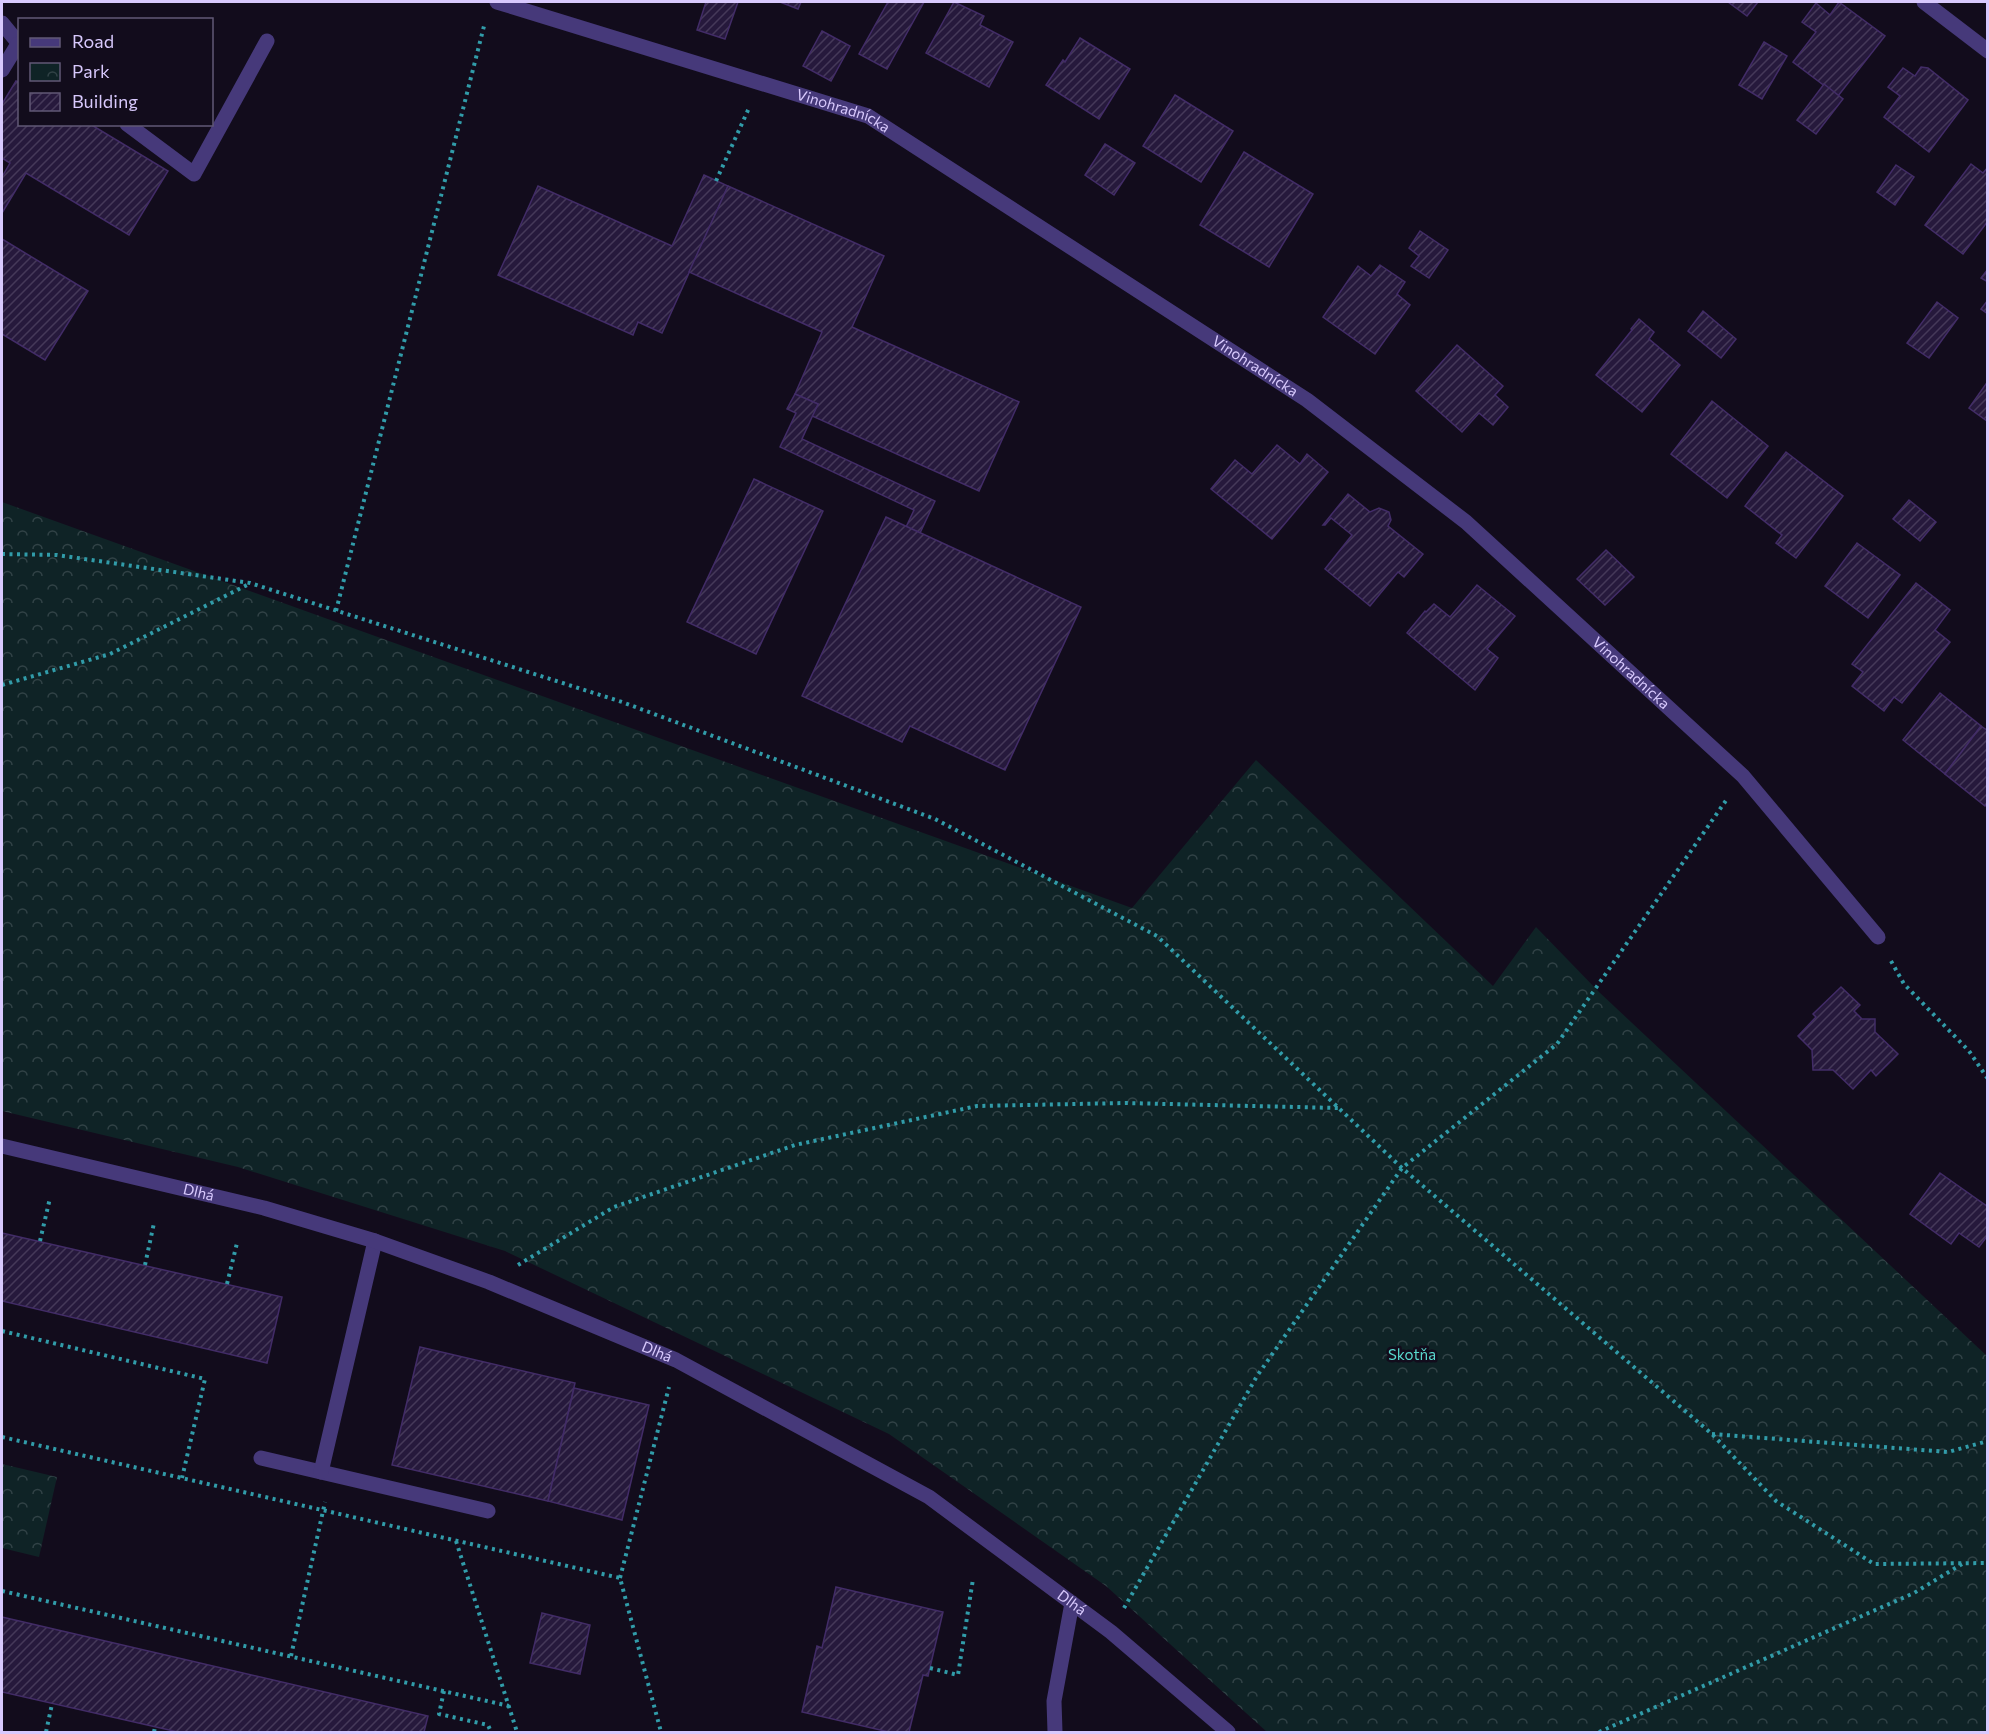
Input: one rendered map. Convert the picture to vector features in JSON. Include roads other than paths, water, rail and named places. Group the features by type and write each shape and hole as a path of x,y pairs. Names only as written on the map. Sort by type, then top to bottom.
{"street":[{"name":"Vinohradnícka","path":"497,2 868,116 1307,400 1466,522 1743,776 1878,937"},
{"path":"1924,2 1988,51"},
{"path":"2,23 18,44"},
{"path":"130,126 194,174 267,41"},
{"path":"2,70 18,46"},
{"name":"Dlhá","path":"2,1146 264,1208 375,1241 489,1282 676,1360 929,1497 1111,1632 1228,1732"},
{"path":"327,1473 375,1241"},
{"path":"261,1458 488,1511"},
{"path":"1055,1732 1054,1701 1072,1603"}],"park label":[{"name":"Skotňa","path":"1412,1355"}]}
